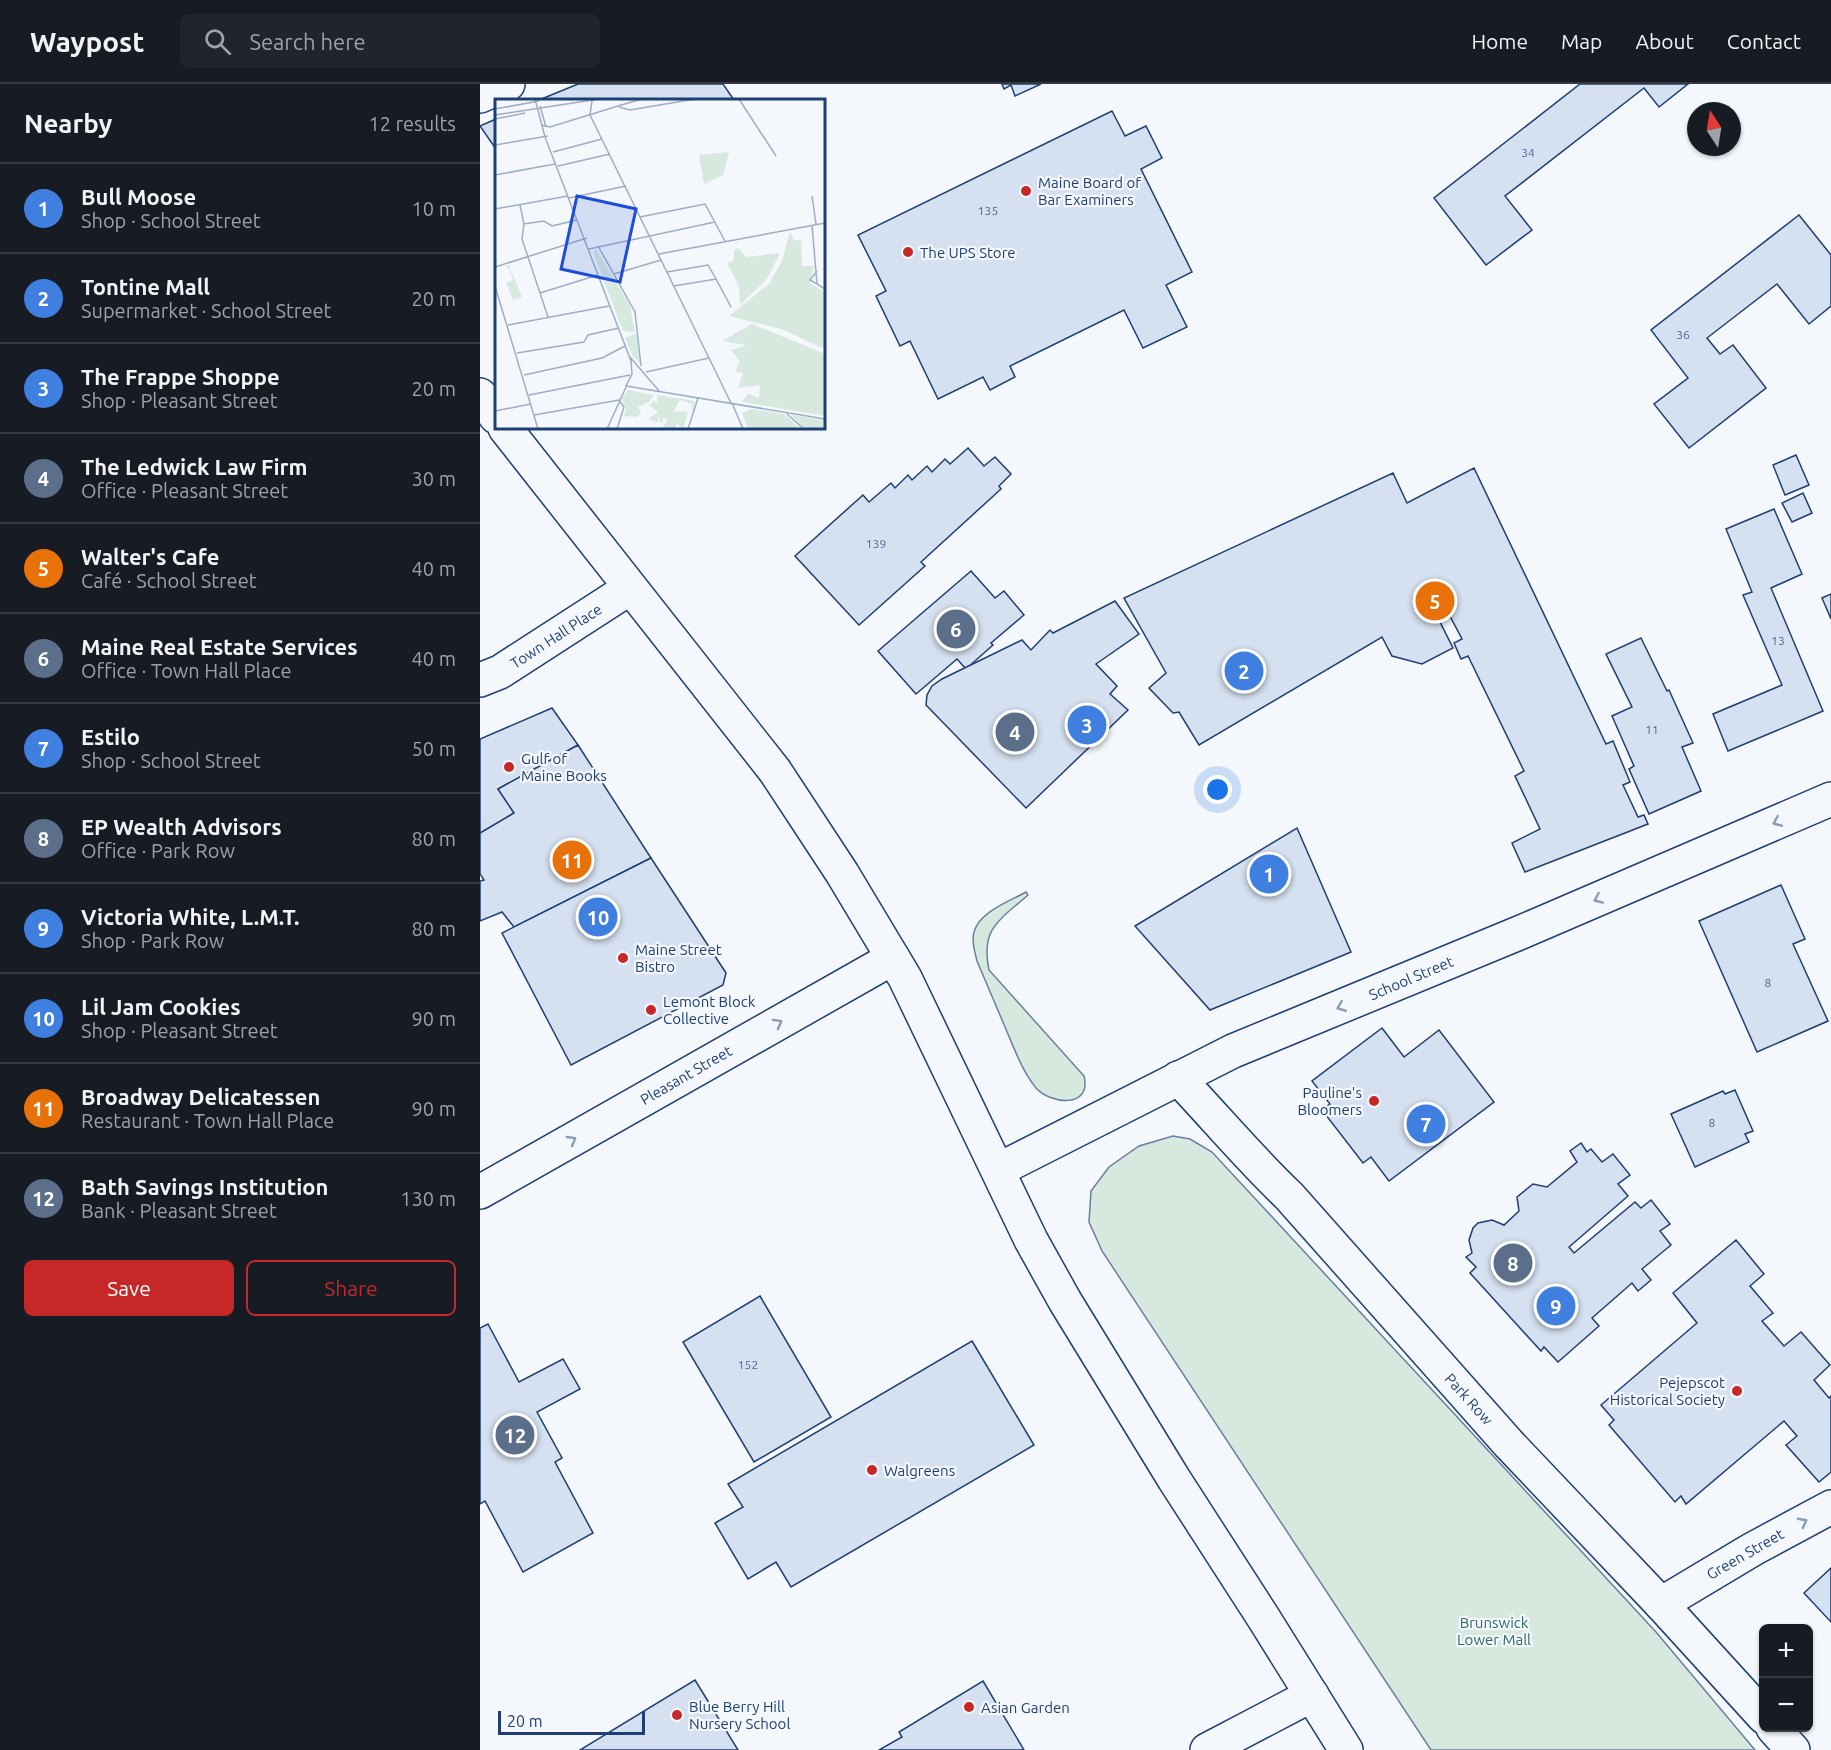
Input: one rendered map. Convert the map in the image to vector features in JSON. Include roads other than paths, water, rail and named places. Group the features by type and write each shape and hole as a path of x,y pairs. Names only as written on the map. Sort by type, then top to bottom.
{"street":[{"path":"480,96 508,84"},
{"path":"480,395 495,416"},
{"path":"506,429 775,771 842,873 916,1000 1031,1240 1090,1343 1150,1443 1346,1750"},
{"name":"Town Hall Place","path":"480,680 500,672 630,588"},
{"name":"School Street","path":"998,1170 1233,1051 1519,933 1831,799"},
{"name":"Pleasant Street","path":"480,1192 893,958"},
{"name":"Park Row","path":"1178,1078 1216,1117 1252,1161 1289,1196 1509,1444 1661,1604 1759,1712"},
{"name":"Green Street","path":"1661,1604 1752,1549 1831,1507"},
{"path":"1206,1750 1312,1695"},
{"path":"1777,1732 1793,1750"}],"place":[{"name":"Maine Board of Bar Examiners","path":"1026,191"},
{"name":"The UPS Store","path":"908,252"},
{"name":"Walter's Cafe","path":"1435,601"},
{"name":"Maine Real Estate Services","path":"956,629"},
{"name":"Tontine Mall","path":"1244,671"},
{"name":"The Frappe Shoppe","path":"1087,725"},
{"name":"The Ledwick Law Firm","path":"1015,732"},
{"name":"Gulf of Maine Books","path":"509,767"},
{"name":"Broadway Delicatessen","path":"572,860"},
{"name":"Bull Moose","path":"1269,874"},
{"name":"Lil Jam Cookies","path":"598,917"},
{"name":"Maine Street Bistro","path":"623,958"},
{"name":"Lemont Block Collective","path":"651,1010"},
{"name":"Pauline's Bloomers","path":"1374,1101"},
{"name":"Estilo","path":"1426,1124"},
{"name":"EP Wealth Advisors","path":"1513,1263"},
{"name":"Victoria White, L.M.T.","path":"1556,1306"},
{"name":"Pejepscot Historical Society","path":"1737,1391"},
{"name":"Bath Savings Institution","path":"515,1435"},
{"name":"Walgreens","path":"872,1470"},
{"name":"Asian Garden","path":"969,1707"},
{"name":"Blue Berry Hill Nursery School","path":"677,1715"}],"park label":[{"name":"Brunswick Lower Mall","path":"1494,1630"}]}
